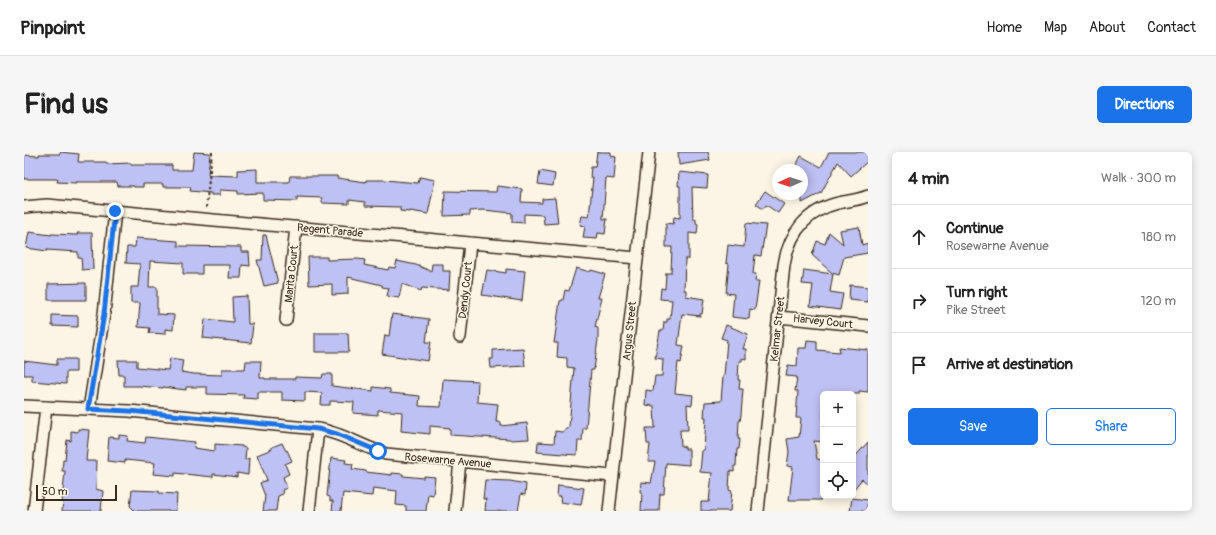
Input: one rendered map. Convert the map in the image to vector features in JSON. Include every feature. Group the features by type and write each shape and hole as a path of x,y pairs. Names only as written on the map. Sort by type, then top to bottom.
{"street":[{"name":"Argus Street","path":"609,511 649,152"},
{"name":"Kelmar Street","path":"758,511 788,246 798,228 812,215 836,204 868,196"},
{"name":"Regent Parade","path":"24,207 47,205 637,258"},
{"path":"88,409 104,314 115,211"},
{"name":"Marita Court","path":"286,320 296,227"},
{"name":"Dendy Court","path":"460,337 470,243"},
{"name":"Harvey Court","path":"779,317 868,326"},
{"name":"Rosewarne Avenue","path":"24,406 129,411 318,429 337,434 386,454 612,476"},
{"path":"34,511 46,407"},
{"path":"309,511 318,429"},
{"path":"455,511 460,461"}],"path":[{"path":"206,208 212,152"}],"building":[{"path":"60,152 79,154 78,162 106,162 106,164 131,163 131,165 172,165 172,170 192,170 194,152 210,153 208,175 238,176 238,170 257,169 257,182 289,182 290,176 337,176 337,178 366,182 366,180 385,180 418,183 420,177 435,180 428,214 400,211 400,207 365,206 365,202 349,200 349,204 322,203 322,198 297,197 297,201 263,200 263,193 238,194 238,191 220,190 220,195 211,195 211,193 190,191 191,187 163,187 163,184 143,184 143,187 134,187 118,186 117,182 76,183 57,182 58,179 24,179 24,155 39,156 39,154 60,154"},
{"path":"597,152 611,152 611,156 616,157 614,179 606,178 603,219 607,219 605,234 598,233 597,239 583,238 585,226 580,225 582,216 589,217 593,177 590,177 591,167 595,167"},
{"path":"678,152 708,152 710,160 679,165"},
{"path":"829,152 868,152 868,161 851,176 838,162 821,193 808,200 808,164 797,164 801,156 821,167"},
{"path":"540,171 555,174 553,186 538,184"},
{"path":"679,172 708,175 707,188 692,187 693,219 696,219 696,223 698,224 697,234 689,233 689,259 685,259 684,290 686,290 686,296 704,299 702,314 700,314 700,316 682,314 678,345 684,346 681,363 678,362 675,393 693,395 692,405 687,404 688,430 680,430 681,446 685,447 685,449 689,449 689,465 666,463 664,494 660,494 659,511 641,511 641,482 651,483 655,462 648,462 650,444 647,444 646,428 655,428 654,406 645,405 646,390 653,391 655,376 662,376 663,359 655,358 660,331 663,331 664,322 667,322 667,319 670,319 672,300 660,299 661,288 665,289 666,273 671,273 672,247 666,247 666,223 673,224 674,217 680,218 680,186 678,186"},
{"path":"497,186 522,189 521,202 542,203 542,199 555,198 558,223 544,224 543,215 524,214 524,223 512,222 512,213 483,210 470,211 470,215 444,216 445,191 496,192"},
{"path":"765,191 772,196 772,200 778,200 784,204 778,213 766,205 763,209 756,204"},
{"path":"746,223 766,225 761,256 755,255 753,274 756,274 755,281 759,281 755,310 750,309 749,319 732,317 734,294 726,293 729,264 726,263 728,245 744,247"},
{"path":"859,227 862,245 868,243 868,253 844,257 839,275 832,273 812,255 817,241 825,244 829,232 843,244 840,230"},
{"path":"29,232 51,235 78,235 77,233 92,233 93,269 82,270 81,258 78,258 78,252 47,251 26,248"},
{"path":"263,235 266,235 278,283 264,286 257,260 262,260"},
{"path":"136,238 178,241 178,246 241,247 241,252 249,252 250,266 242,265 241,278 229,278 230,265 202,265 202,274 183,274 183,263 150,261 149,287 157,287 157,314 174,315 173,330 165,329 165,334 149,333 150,328 138,327 140,303 131,303 131,287 138,287 140,264 126,263 127,247 135,247"},
{"path":"308,257 327,257 327,260 365,260 364,265 388,270 389,267 395,268 397,261 416,265 431,271 432,264 443,264 443,271 450,271 449,290 422,288 421,291 402,284 399,298 387,296 389,288 382,287 382,285 348,277 348,294 332,295 332,284 309,285"},
{"path":"576,268 605,274 598,298 602,298 595,327 598,328 598,339 594,370 591,370 586,428 583,428 582,441 578,441 577,455 537,452 538,442 554,443 555,431 562,432 569,427 574,368 567,367 567,358 557,357 558,343 554,343 560,301 563,300 565,290 569,291"},
{"path":"506,269 525,271 522,301 482,295 487,270 506,273"},
{"path":"804,270 833,274 830,292 843,294 840,310 810,306 813,285 802,284"},
{"path":"86,283 86,300 48,300 48,284"},
{"path":"850,285 868,287 868,302 849,300"},
{"path":"247,296 248,324 253,324 251,343 203,338 205,319 233,322 232,297"},
{"path":"392,314 429,319 426,342 431,342 428,361 382,354 385,335 389,336"},
{"path":"52,315 78,316 78,327 52,326"},
{"path":"726,325 748,334 743,349 746,349 746,359 742,358 742,361 739,361 739,389 743,389 741,415 739,421 739,449 737,449 736,466 734,466 734,472 730,471 729,490 732,491 730,511 701,511 701,502 709,502 712,473 700,472 702,450 704,450 706,417 704,417 705,402 721,401 727,340 721,338"},
{"path":"315,333 348,333 349,352 315,352"},
{"path":"807,340 817,341 817,350 840,352 839,347 868,350 868,392 859,391 859,394 856,394 856,391 820,391 820,442 814,441 817,459 820,460 821,500 789,500 793,467 787,466 789,452 787,439 799,437 801,418 796,418 798,391 795,391 797,377 786,376 788,365 797,366 798,348 806,348"},
{"path":"523,348 525,366 491,368 490,359 493,359 493,350"},
{"path":"170,358 183,360 181,372 194,374 222,375 222,369 245,369 246,361 261,361 260,378 265,379 295,379 295,377 322,378 323,374 332,374 332,386 373,391 373,387 390,389 390,393 420,396 419,406 441,407 443,379 478,381 477,402 498,404 496,422 501,422 501,426 527,423 529,439 511,440 450,435 450,428 430,426 430,434 401,431 402,412 378,410 378,415 353,413 354,402 330,401 330,405 321,405 322,393 305,392 305,401 282,400 282,392 258,392 258,399 243,398 244,395 207,394 207,387 186,387 186,390 163,387 124,386 124,375 119,375 118,360 137,360 137,367 168,370"},
{"path":"57,359 76,359 76,372 66,372 66,384 32,381 32,375 24,375 24,361 57,365"},
{"path":"78,429 89,430 86,461 97,461 96,489 103,491 101,511 62,511 65,471 62,471 63,460 65,460 67,440 71,441 71,431 78,432"},
{"path":"119,435 128,436 127,441 145,443 146,437 195,442 194,448 215,451 215,444 242,446 246,448 245,460 249,458 248,475 237,473 237,477 213,474 213,477 175,473 175,476 153,474 155,463 125,460 125,463 107,461 109,437 119,438"},
{"path":"868,442 868,484 862,479 856,486 856,456"},
{"path":"282,443 292,461 285,464 289,474 283,477 287,488 282,490 283,494 278,496 276,511 263,511 265,496 260,483 267,480 257,455"},
{"path":"331,458 346,460 345,463 353,464 352,469 366,472 392,475 392,473 403,474 403,476 424,478 424,476 435,477 433,495 428,494 426,511 406,511 406,506 396,505 397,491 373,488 372,496 343,493 341,511 332,511 333,501 330,501 330,497 327,496"},
{"path":"485,480 510,481 526,484 525,495 521,494 518,511 485,511 486,499 483,499"},
{"path":"558,485 584,488 581,505 560,502 561,496 557,496"},
{"path":"132,490 159,491 159,493 177,494 176,511 135,511 130,506"},
{"path":"852,499 868,500 866,511 850,511"}],"route":[{"path":"115,211 104,314 88,409 129,411 318,429 337,434 378,451"}]}
